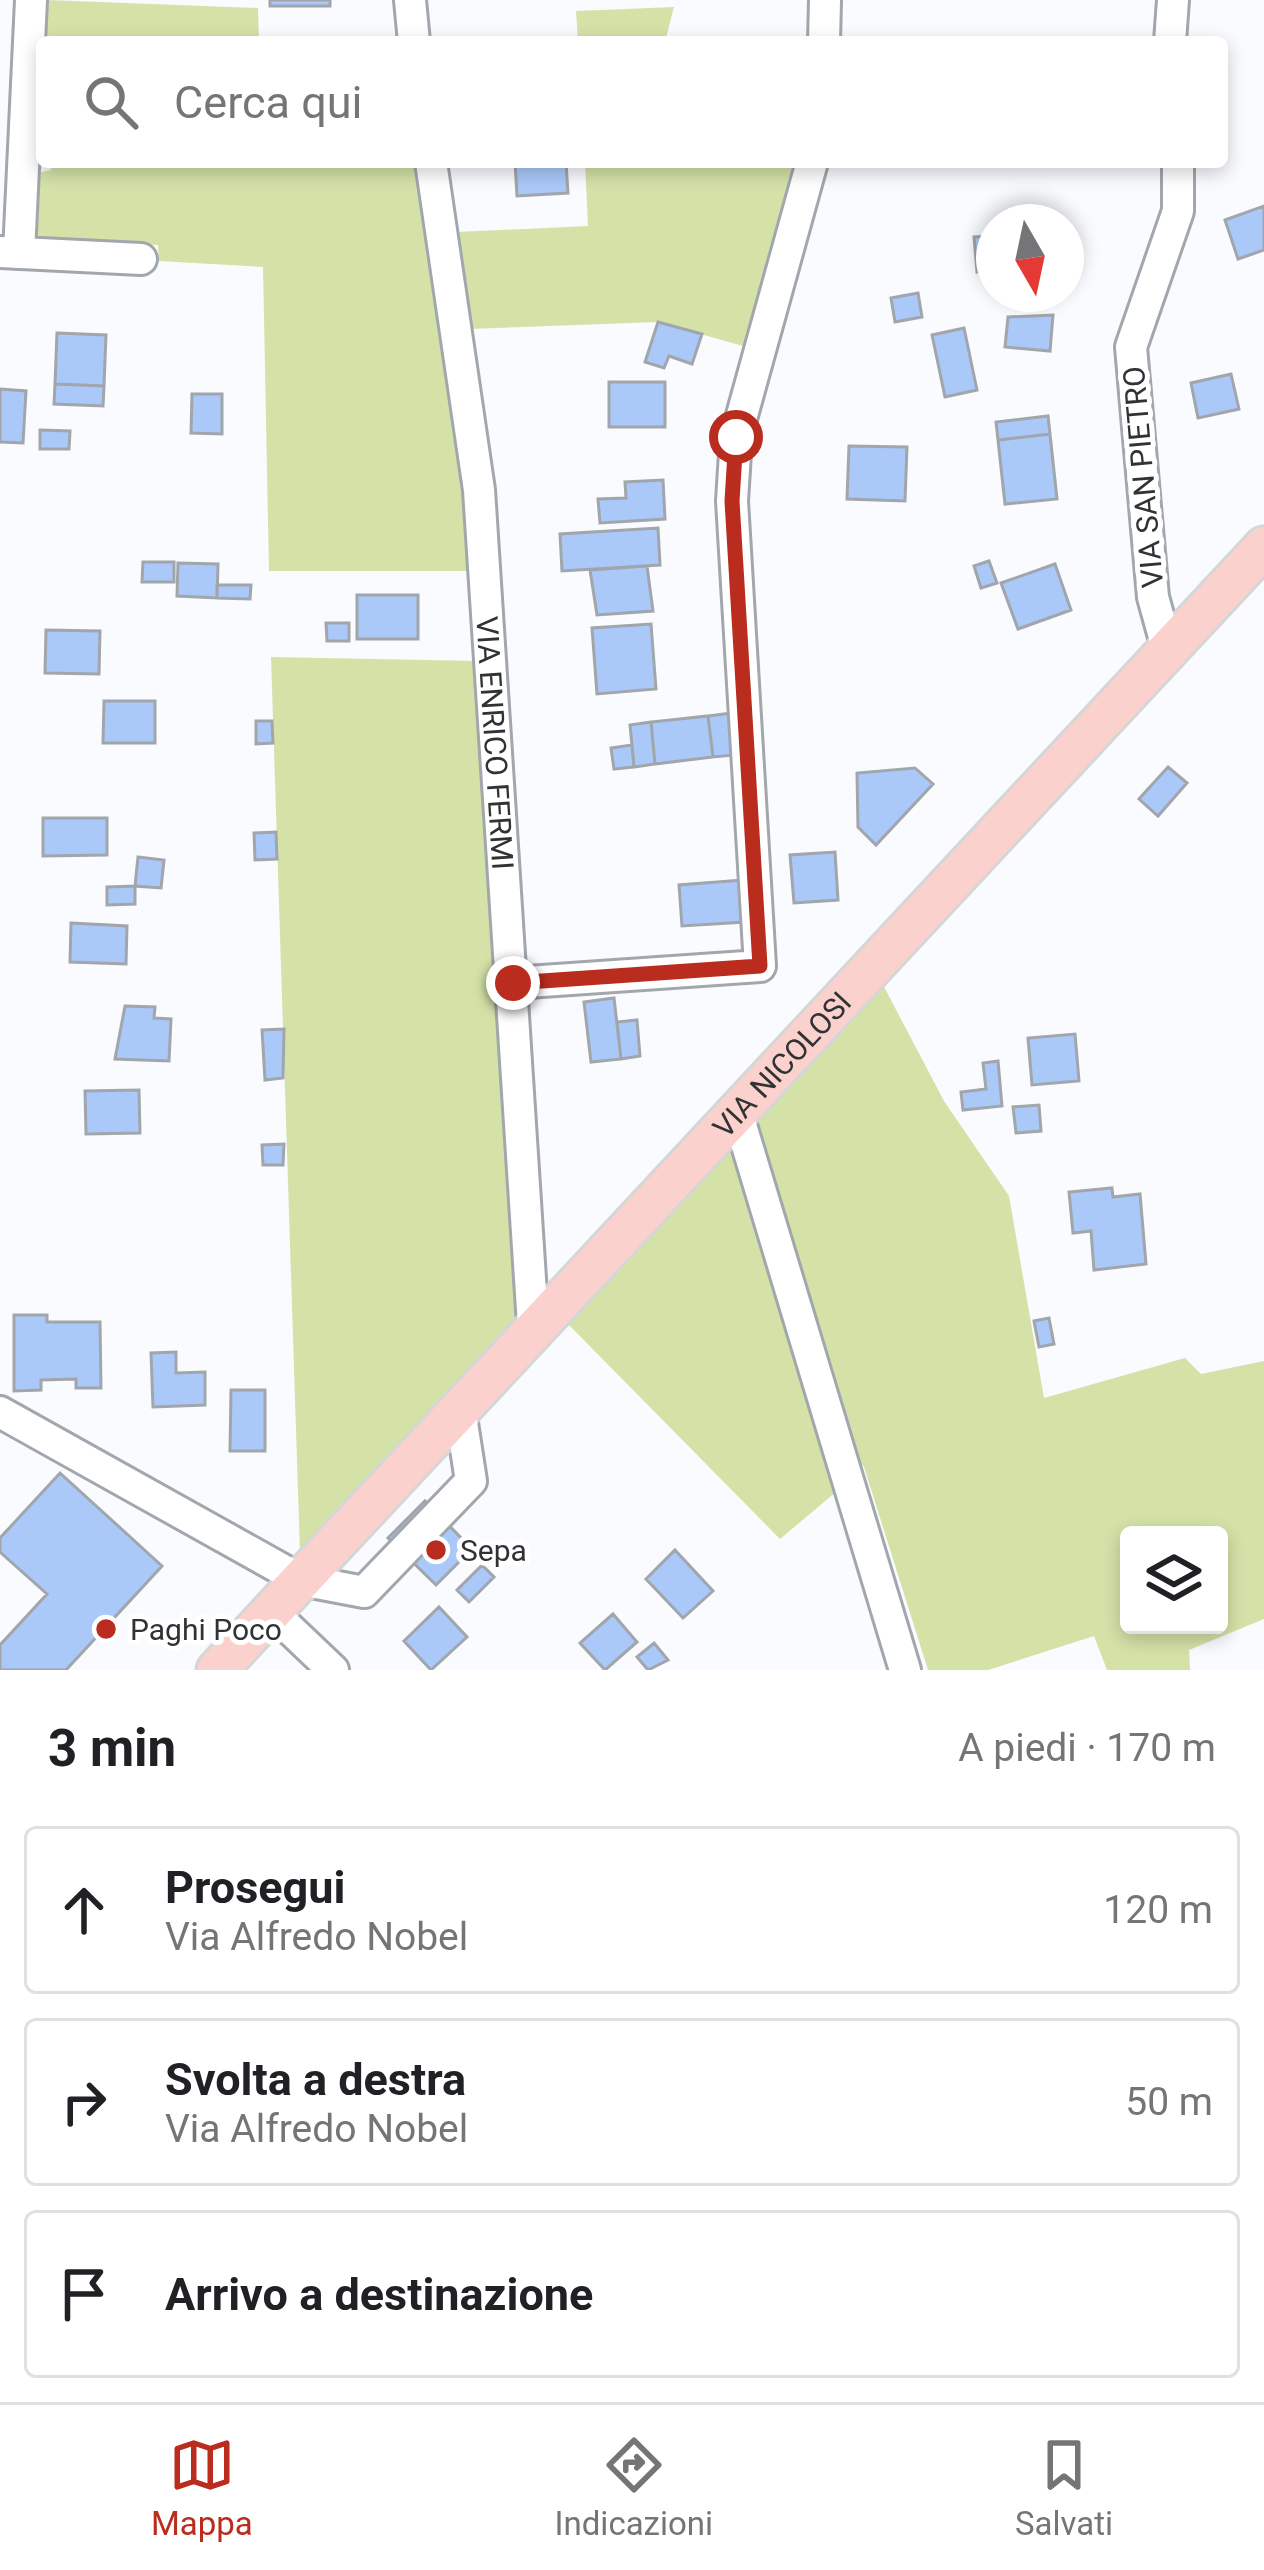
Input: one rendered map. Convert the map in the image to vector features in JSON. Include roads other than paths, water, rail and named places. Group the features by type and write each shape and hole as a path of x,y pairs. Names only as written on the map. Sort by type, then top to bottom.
{"main road":[{"name":"VIA NICOLOSI","path":"217,1670 533,1325 1169,655 1264,547"}],"street":[{"path":"31,0 9,253 141,259"},
{"path":"410,0 413,36"},
{"path":"824,36 825,0"},
{"path":"1171,36 1173,0"},
{"name":"VIA ENRICO FERMI","path":"432,168 478,490 533,1325"},
{"path":"513,983 760,966 732,501 736,437 810,168"},
{"name":"VIA SAN PIETRO","path":"1169,655 1153,596 1131,347 1178,211 1178,168"},
{"path":"737,1112 905,1670"},
{"path":"0,1412 301,1580 364,1592 470,1480 460,1410"},
{"path":"272,1611 333,1670"}],"place":[{"name":"Sepa","path":"436,1550"},
{"name":"Paghi Poco","path":"106,1629"}]}
